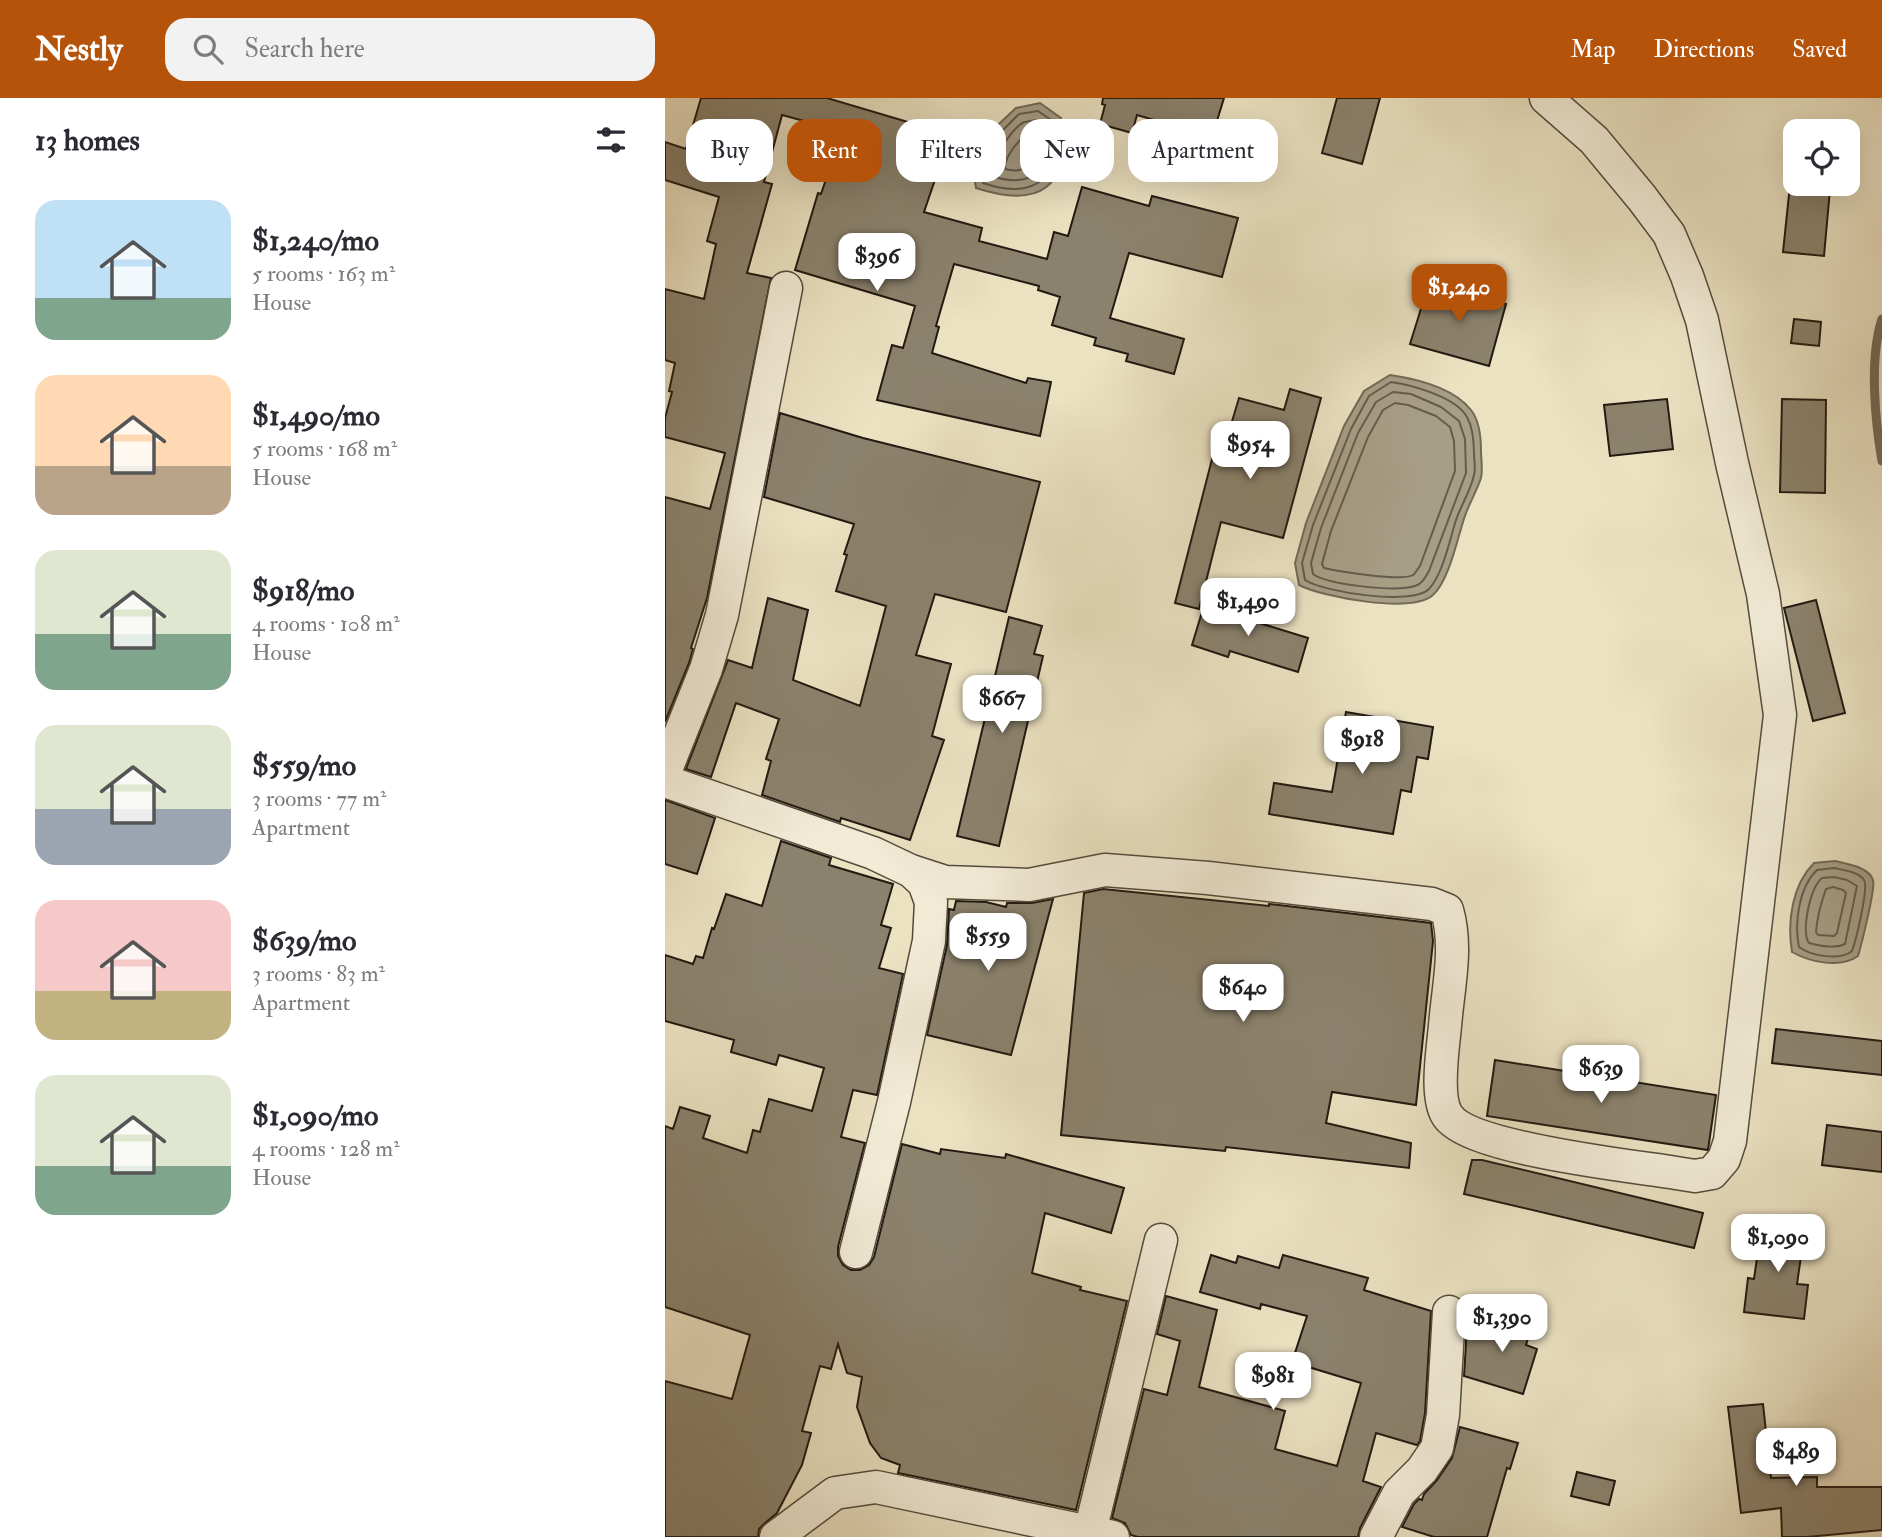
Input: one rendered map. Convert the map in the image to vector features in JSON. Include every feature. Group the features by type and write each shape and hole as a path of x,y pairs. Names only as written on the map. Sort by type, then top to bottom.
{"street":[{"path":"665,781 873,853 911,871 945,882 1029,885 1105,870 1432,904 1447,910 1452,929 1453,954 1440,1085 1447,1115 1462,1129 1481,1138 1510,1146 1695,1176 1712,1172 1724,1159 1730,1141 1780,715 1763,594 1702,320 1669,234 1594,141 1546,98"},
{"path":"665,772 706,668 722,615 786,288"},
{"path":"856,1252 894,1102 929,941 931,902 924,883 911,871"},
{"path":"776,1537 835,1493 876,1487 1055,1531 1101,1535 1161,1240"},
{"path":"1376,1537 1399,1493 1422,1471 1437,1448 1443,1415 1449,1312"}],"water":[{"path":"1040,103 1061,118 1020,119 1020,182 1051,182 1034,193 1018,196 976,188 975,182 1006,182 1004,119 1016,108"},
{"path":"1390,375 1423,382 1455,395 1471,410 1478,424 1481,478 1465,516 1451,561 1438,589 1422,601 1366,602 1310,590 1299,585 1295,563 1306,523 1344,426 1364,391"},
{"path":"1835,861 1867,872 1873,885 1858,956 1843,962 1825,963 1792,952 1791,916 1796,893 1814,863"}],"building":[{"path":"701,98 827,98 898,119 896,182 934,182 924,212 982,228 979,241 1047,259 1054,232 1068,236 1082,187 1149,206 1152,196 1238,218 1222,277 1129,253 1110,318 1184,339 1174,374 1126,361 1128,354 1094,345 1096,338 1052,325 1060,297 1038,290 1039,286 954,264 936,326 939,327 932,353 1026,383 1028,378 1051,382 1040,436 877,400 892,345 903,348 915,306 795,270 818,193 821,194 825,182 882,182 882,119 797,119 782,115 773,148 773,119 695,119"},
{"path":"1103,98 1224,98 1218,119 1151,119 1137,115 1136,119 1128,119 1128,132 1114,128 1114,119 1101,119 1105,105 1102,104"},
{"path":"1337,98 1380,98 1362,164 1322,153"},
{"path":"665,142 686,149 686,182 772,184 747,273 771,278 707,598 689,663 665,722 665,497 710,509 725,453 665,437 665,418 672,392 669,391 675,363 665,360 665,289 704,299 716,244 707,241 719,197 665,180"},
{"path":"1789,196 1829,196 1824,256 1783,252"},
{"path":"1429,283 1506,304 1489,366 1410,344"},
{"path":"1794,319 1821,322 1819,346 1791,343"},
{"path":"1290,389 1321,398 1283,538 1221,522 1199,609 1175,603 1219,432 1228,435 1239,398 1284,410"},
{"path":"1667,399 1673,449 1610,456 1604,405"},
{"path":"1782,399 1826,400 1825,493 1780,492"},
{"path":"780,413 863,438 1040,482 1006,612 935,594 916,655 951,664 932,736 944,740 910,840 841,818 840,822 762,795 771,761 766,759 779,719 736,703 711,777 686,769 728,660 752,668 768,598 808,610 793,680 860,706 886,606 836,591 854,524 764,497"},
{"path":"1816,600 1845,713 1813,721 1784,608"},
{"path":"1205,602 1242,613 1240,617 1308,638 1298,672 1230,651 1228,657 1192,645"},
{"path":"1009,617 1042,626 1034,654 1043,656 999,846 957,836"},
{"path":"1346,712 1433,727 1428,759 1417,757 1411,792 1401,790 1393,834 1269,814 1274,783 1332,792"},
{"path":"665,800 715,818 697,874 665,864"},
{"path":"781,841 831,858 829,865 893,884 881,925 891,928 879,968 903,974 877,1095 853,1090 841,1137 865,1143 838,1247 838,1256 843,1265 851,1270 860,1270 869,1265 874,1257 902,1144 940,1154 941,1149 1005,1158 1006,1154 1124,1188 1111,1233 1045,1213 1032,1273 1081,1287 1080,1290 1127,1301 1076,1510 898,1473 900,1465 881,1458 870,1443 857,1407 862,1377 847,1373 838,1344 831,1369 820,1366 802,1431 811,1433 802,1465 777,1513 759,1529 758,1537 665,1537 665,1381 732,1399 750,1335 665,1307 665,1126 673,1129 680,1107 710,1116 703,1138 747,1153 753,1130 760,1132 769,1099 812,1111 824,1068 779,1055 776,1065 731,1052 734,1040 665,1021 665,955 693,964 696,956 703,958 726,894 762,906"},
{"path":"1103,889 1269,904 1431,923 1433,941 1416,1105 1332,1092 1326,1123 1411,1143 1409,1168 1226,1147 1225,1151 1061,1135 1084,893"},
{"path":"1053,899 1011,1055 927,1035 947,945 949,909 954,910 956,901 986,902 1006,907 1007,903 1032,903"},
{"path":"1776,1029 1882,1041 1882,1075 1772,1063"},
{"path":"1495,1060 1716,1095 1708,1150 1487,1116"},
{"path":"1827,1125 1882,1132 1882,1172 1822,1165"},
{"path":"1472,1160 1482,1160 1703,1213 1694,1248 1464,1194"},
{"path":"1762,1223 1805,1229 1797,1284 1808,1285 1804,1319 1744,1312 1748,1278 1754,1279"},
{"path":"1211,1255 1236,1263 1238,1256 1279,1268 1283,1255 1368,1278 1364,1290 1431,1311 1425,1413 1420,1441 1417,1445 1376,1433 1363,1481 1381,1487 1358,1537 1138,1537 1131,1535 1125,1523 1112,1518 1144,1389 1167,1395 1180,1341 1157,1334 1166,1296 1217,1310 1199,1387 1285,1411 1275,1449 1337,1466 1361,1383 1292,1362 1307,1316 1261,1304 1260,1309 1200,1292"},
{"path":"1505,1310 1534,1319 1526,1345 1537,1349 1523,1394 1464,1376 1467,1327 1498,1337"},
{"path":"1763,1404 1771,1478 1817,1477 1817,1487 1882,1487 1882,1530 1782,1537 1781,1508 1741,1513 1728,1407"},
{"path":"1460,1427 1518,1443 1510,1469 1507,1468 1487,1537 1434,1537 1402,1527 1414,1504 1419,1499 1422,1500 1452,1458"},
{"path":"1577,1472 1615,1481 1609,1505 1571,1496"}],"waterway":[{"path":"1882,319 1874,371 1875,409 1882,461"}]}
